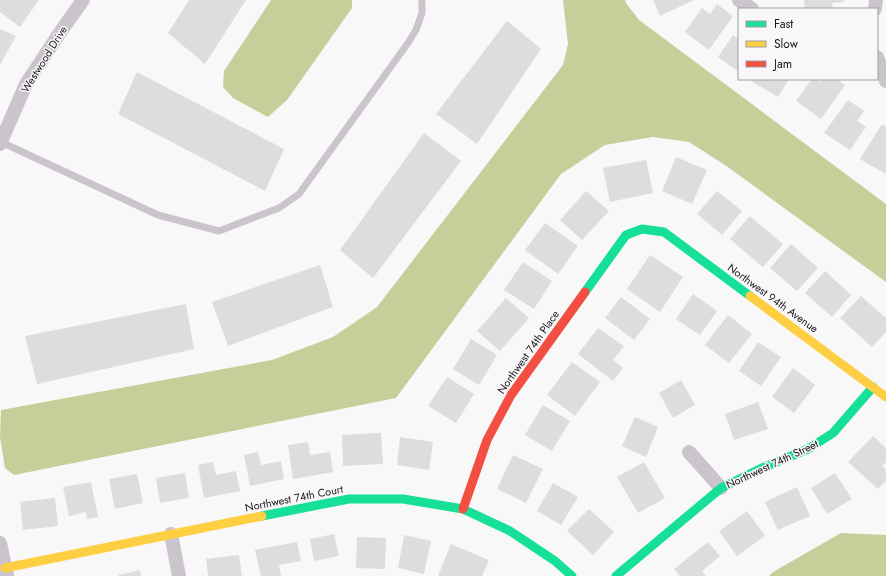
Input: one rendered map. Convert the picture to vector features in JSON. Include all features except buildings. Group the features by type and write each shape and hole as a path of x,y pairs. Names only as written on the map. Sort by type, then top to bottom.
{"street":[{"name":"Westwood Drive","path":"0,143 26,84 60,31 83,0"},
{"path":"739,0 751,8"},
{"path":"878,60 886,81"},
{"name":"Northwest 94th Avenue","path":"642,229 664,232 886,397"},
{"name":"Northwest 74th Place","path":"463,509 487,440 512,395 626,235 642,229"},
{"name":"Northwest 74th Street","path":"616,576 721,488 762,468 808,449 833,433 873,387"},
{"name":"Northwest 74th Street","path":"689,452 721,488"},
{"name":"Northwest 74th Court","path":"6,572 171,534 349,499 403,500 463,509 510,531 555,561 572,576"},
{"path":"171,534 179,576"},
{"path":"0,543 6,572"}],"lane":[{"path":"0,143 158,215 219,231 279,208 299,194 408,43 416,30 422,13 422,0"}],"shaded area":[{"path":"271,0 352,0 352,8 287,100 268,117 233,98 223,87 224,71"},
{"path":"563,0 625,0 639,20 886,204 886,282 725,165 689,142 653,137 605,145 561,174 396,398 14,475 5,468 0,437 1,410 272,360 333,337 377,307 563,65 568,44"},
{"path":"841,533 886,535 886,576 769,576 773,572"}],"traffic: fast":[{"path":"585,292 626,235 642,229 664,232 750,296"},
{"path":"616,576 721,488 762,468 808,449 833,433 873,387"},
{"path":"262,516 349,499 403,499 463,509 510,531 555,561 572,576"}],"traffic: slow":[{"path":"750,296 886,397"},
{"path":"5,568 262,516"}],"traffic: jam":[{"path":"463,509 487,440 511,395 585,292"}]}
